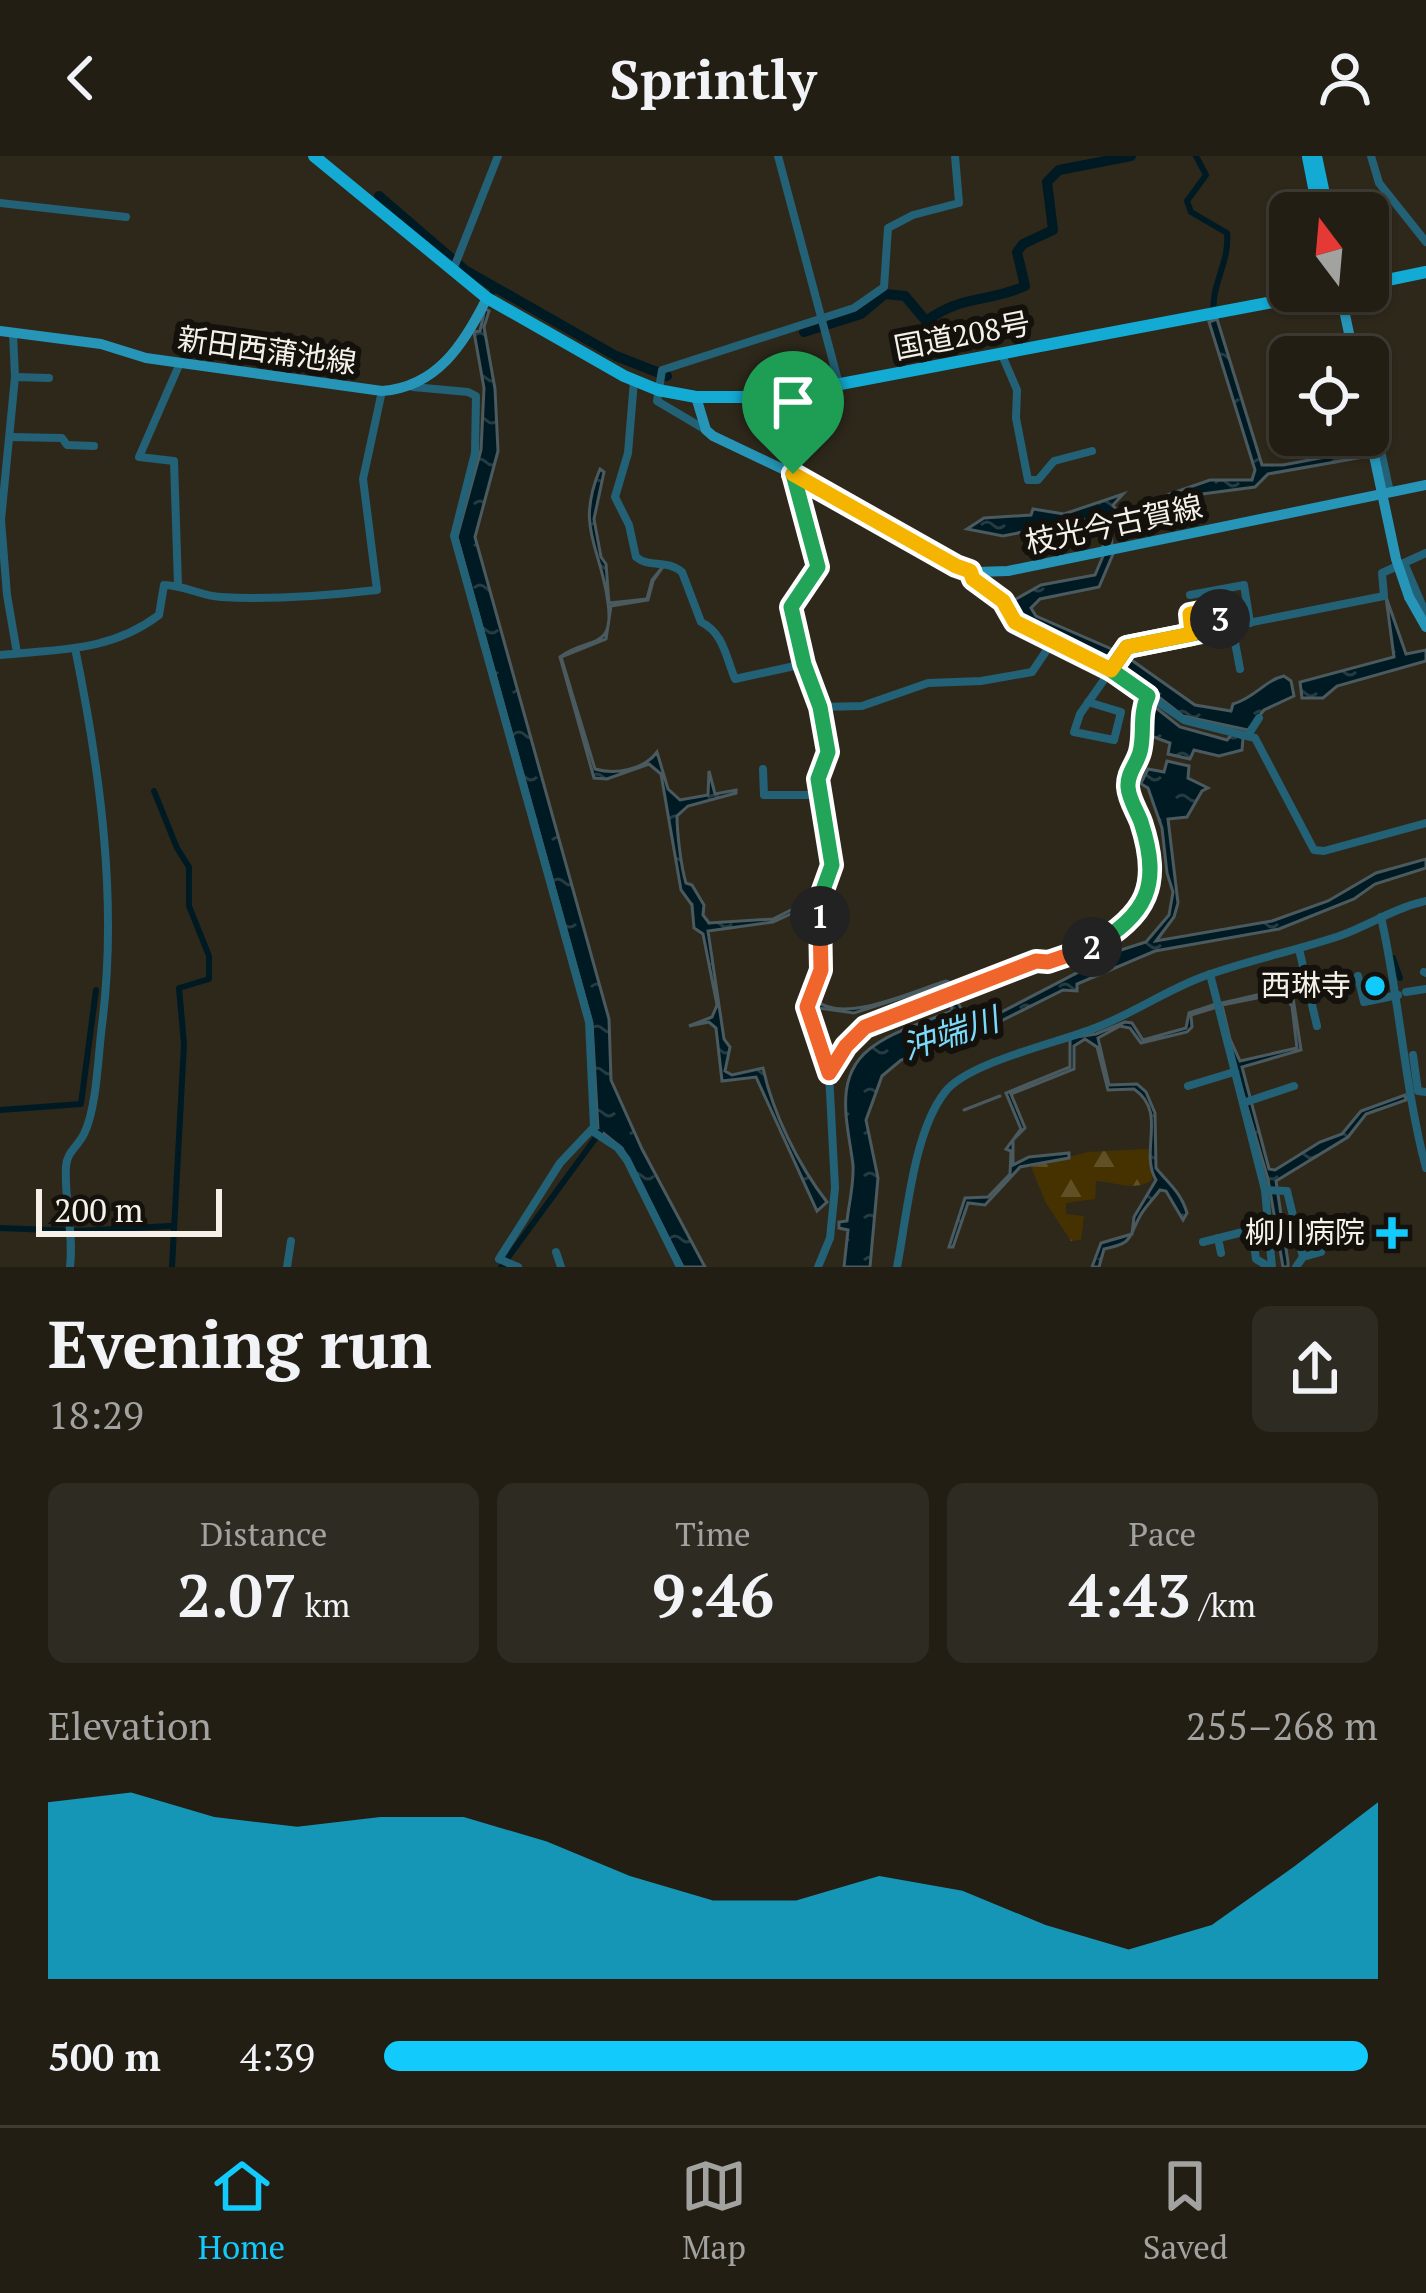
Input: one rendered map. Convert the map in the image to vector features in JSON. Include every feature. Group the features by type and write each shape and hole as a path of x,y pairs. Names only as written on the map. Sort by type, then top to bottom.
{"highway":[{"name":"国道208号","path":"314,156 487,298 634,381 696,397 752,400 1269,302"},
{"path":"1312,157 1316,192"},
{"path":"1312,157 1322,192"},
{"path":"1389,280 1426,272"}],"main road":[{"path":"412,387 441,367 462,344 487,298"},
{"name":"新田西蒲池線","path":"6,332 101,344 129,355 382,391 412,387"},
{"path":"696,397 706,430 970,571"},
{"path":"1378,456 1396,559 1426,627"},
{"name":"枝光今古賀線","path":"970,571 1008,571 1426,485"}],"street":[{"path":"453,270 498,156"},
{"path":"778,156 839,384"},
{"path":"706,430 657,401 662,370 854,308 884,287 888,228 913,215 959,203 955,156"},
{"path":"1371,156 1378,183 1421,228 1426,242"},
{"path":"0,202 126,217"},
{"path":"6,332 15,377 0,520 17,653"},
{"path":"1001,353 1017,389 1016,418 1028,480 1039,480 1054,461 1092,451"},
{"path":"178,585 174,461 139,457 180,363"},
{"path":"15,377 49,377"},
{"path":"634,381 628,453 615,497 629,525 636,557 682,572 700,622 728,650 735,679 804,664"},
{"path":"412,387 476,396 475,453 454,536 589,1022 596,1134"},
{"path":"0,655 75,649 131,636 159,615 164,585 214,597 278,598 377,590 363,479 382,391"},
{"path":"10,437 62,438 67,445 94,446"},
{"path":"1383,456 1390,492"},
{"path":"793,474 818,567 791,607 828,752 818,779 832,865 818,904 821,970 807,1007 829,1073 835,1188 830,1238 818,1267"},
{"path":"1088,703 1121,712 1114,740 1074,732 1088,703 1121,651 1384,596 1382,573 1426,553"},
{"path":"1405,565 1426,614"},
{"path":"970,571 973,579 1003,601 1015,622 1111,670 1195,725 1248,735 1265,750 1314,850 1426,823"},
{"path":"1190,595 1244,584 1250,623"},
{"path":"1192,634 1190,614 1216,609 1240,669"},
{"path":"820,707 862,706 928,683 1032,672 1054,638"},
{"path":"70,1267 66,1164 86,1124 105,1001 106,961 101,815 75,649"},
{"path":"829,1073 865,1027 1036,961 1048,962 1094,946 1147,901 1144,831 1128,788 1140,752 1141,716 1148,696"},
{"path":"1248,735 1259,718"},
{"path":"763,769 764,795 821,795"},
{"path":"897,1267 913,1177 932,1117 952,1084 989,1065 1096,1028 1210,974 1299,949 1426,901"},
{"path":"1381,917 1402,993 1407,1056 1426,1168"},
{"path":"1299,949 1317,1026"},
{"path":"1210,974 1270,1190 1271,1267"},
{"path":"1358,976 1364,1002 1426,989"},
{"path":"1407,1056 1426,1052"},
{"path":"1188,1086 1234,1072"},
{"path":"1247,1102 1294,1086"},
{"path":"509,1264 499,1259 560,1163 596,1134"},
{"path":"596,1134 627,1160 680,1267"},
{"path":"1270,1190 1287,1191 1304,1257"},
{"path":"1203,1242 1247,1231 1256,1258 1271,1267"},
{"path":"1218,1238 1221,1252"},
{"path":"287,1267 291,1241"},
{"path":"556,1252 560,1267"},
{"path":"1296,1267 1304,1257 1321,1252"}],"green space":[{"path":"1148,1149 1152,1180 1131,1186 1096,1181 1095,1199 1066,1203 1066,1214 1084,1216 1081,1240 1071,1241 1046,1203 1031,1167 1088,1152"}],"water":[{"path":"485,309 489,311 484,327 495,389 498,451 475,537 609,1019 611,1080 705,1267 683,1267 622,1148 598,1129 592,1023 457,537 481,450 484,388 474,332 480,331"},
{"path":"1217,319 1262,465 1369,456 1268,474 1255,487 1187,496 1116,524 1111,534 1113,554 1099,587 1040,599 1031,608 1036,616 1123,654 1195,705 1231,711 1233,704 1277,678 1291,681 1294,696 1264,710 1248,730 1183,716 1123,669 1053,632 1022,622 1009,603 1041,585 1095,575 1103,556 1102,516 1003,536 967,529 984,518 1031,515 1033,509 1064,514 1123,494 1113,505 1118,512 1210,480 1252,480 1255,470 1209,322"},
{"name":"沖端川","path":"600,469 604,472 594,519 606,564 609,603 647,599 652,580 665,564 648,600 611,606 606,639 561,657 595,769 629,770 657,752 668,789 680,800 708,795 709,771 715,794 736,790 688,806 677,816 686,883 704,905 703,915 709,923 773,919 795,908 815,909 817,1001 829,1007 879,1003 946,981 949,982 961,1009 988,1019 1121,950 1146,942 1169,915 1173,892 1162,828 1148,788 1133,779 1142,781 1148,769 1164,772 1167,761 1189,766 1188,778 1208,788 1187,817 1168,819 1178,903 1156,941 1272,921 1328,901 1376,873 1426,859 1426,868 1375,884 1354,899 1279,929 1155,951 961,1041 901,1060 882,1076 866,1120 878,1178 870,1267 844,1267 848,1230 839,1228 839,1222 847,1221 853,1180 846,1116 852,1070 883,1040 952,1011 948,983 854,1013 811,1007 816,974 812,914 795,912 773,922 708,931 724,1039 730,1047 725,1071 732,1075 763,1068 788,1138 827,1202 817,1211 756,1077 722,1081 716,1028 709,1022 689,1026 712,1017 717,1005 703,934 694,928 692,905 681,890 661,774 649,764 607,779 594,778 560,657 597,640 607,629 605,583 590,523"},
{"path":"1386,597 1406,654 1426,650 1426,661 1337,686 1323,698 1302,698 1300,682 1394,657"},
{"path":"1155,707 1180,727 1227,740 1232,734 1243,738 1242,750 1219,756 1194,750 1190,759 1168,754 1170,743 1151,736"},
{"path":"1306,984 1292,991 1301,1050 1242,1067 1269,1169 1342,1134 1361,1111 1405,1095 1406,1100 1366,1114 1348,1137 1276,1181 1288,1267 1283,1267 1268,1179 1217,1004","holes":["1282,993 1292,1006 1297,1048 1240,1061 1222,1005"]},
{"path":"1213,1005 1191,1015 1192,1027 1187,1032 1141,1043 1130,1028 1120,1026 1098,1038 1109,1085 1137,1084 1146,1092 1155,1113 1156,1168 1178,1193 1187,1213 1183,1220 1166,1191 1160,1190 1132,1233 1134,1217 1156,1180 1150,1157 1149,1109 1134,1089 1108,1090 1097,1047 1085,1039 1074,1046 1074,1069 1011,1094 1025,1128 1013,1140 1013,1165 1029,1157 1069,1153 1069,1158 1020,1167 985,1205 968,1203 953,1247 949,1247 965,1198 988,1197 1010,1174 1011,1151 1006,1149 1021,1129 1006,1093 1070,1067 1070,1038 1125,1022 1132,1023 1143,1040 1186,1028 1189,1013"},
{"path":"1131,1234 1125,1242 1104,1249 1099,1267 1092,1267 1101,1243"}],"waterway":[{"path":"804,332 861,314 885,294 905,296 926,321 952,307 1025,286 1017,252 1023,244 1053,230 1047,182 1059,170 1131,156"},
{"path":"1196,156 1206,175 1187,201 1191,212 1227,233 1214,315"},
{"path":"379,196 465,270 616,356 667,376"},
{"path":"492,293 494,287"},
{"path":"154,791 189,867 189,906 209,956 209,979 179,988 184,1044 172,1267"},
{"path":"1393,958 1400,978"},
{"path":"0,1110 81,1104 96,990"},
{"path":"964,1110 1000,1096"},
{"path":"501,1267 600,1132"},
{"path":"0,1228 77,1231 170,1226"}],"place":[{"name":"西琳寺","path":"1375,986"},
{"name":"柳川病院","path":"1392,1233"}],"route":[{"path":"793,474 818,567 791,607 828,752 818,779 832,865 818,904 820,977 807,1007 829,1073 838,1055 865,1027 1036,961 1048,962 1094,946 1147,901 1144,831 1128,788 1140,752 1141,716 1148,696 1111,670 1127,647 1192,634 1222,628 1216,609 1190,614 1192,634 1127,647 1121,651 1111,670 1042,632 1020,626 1003,601 973,579 970,571 793,474"}]}
